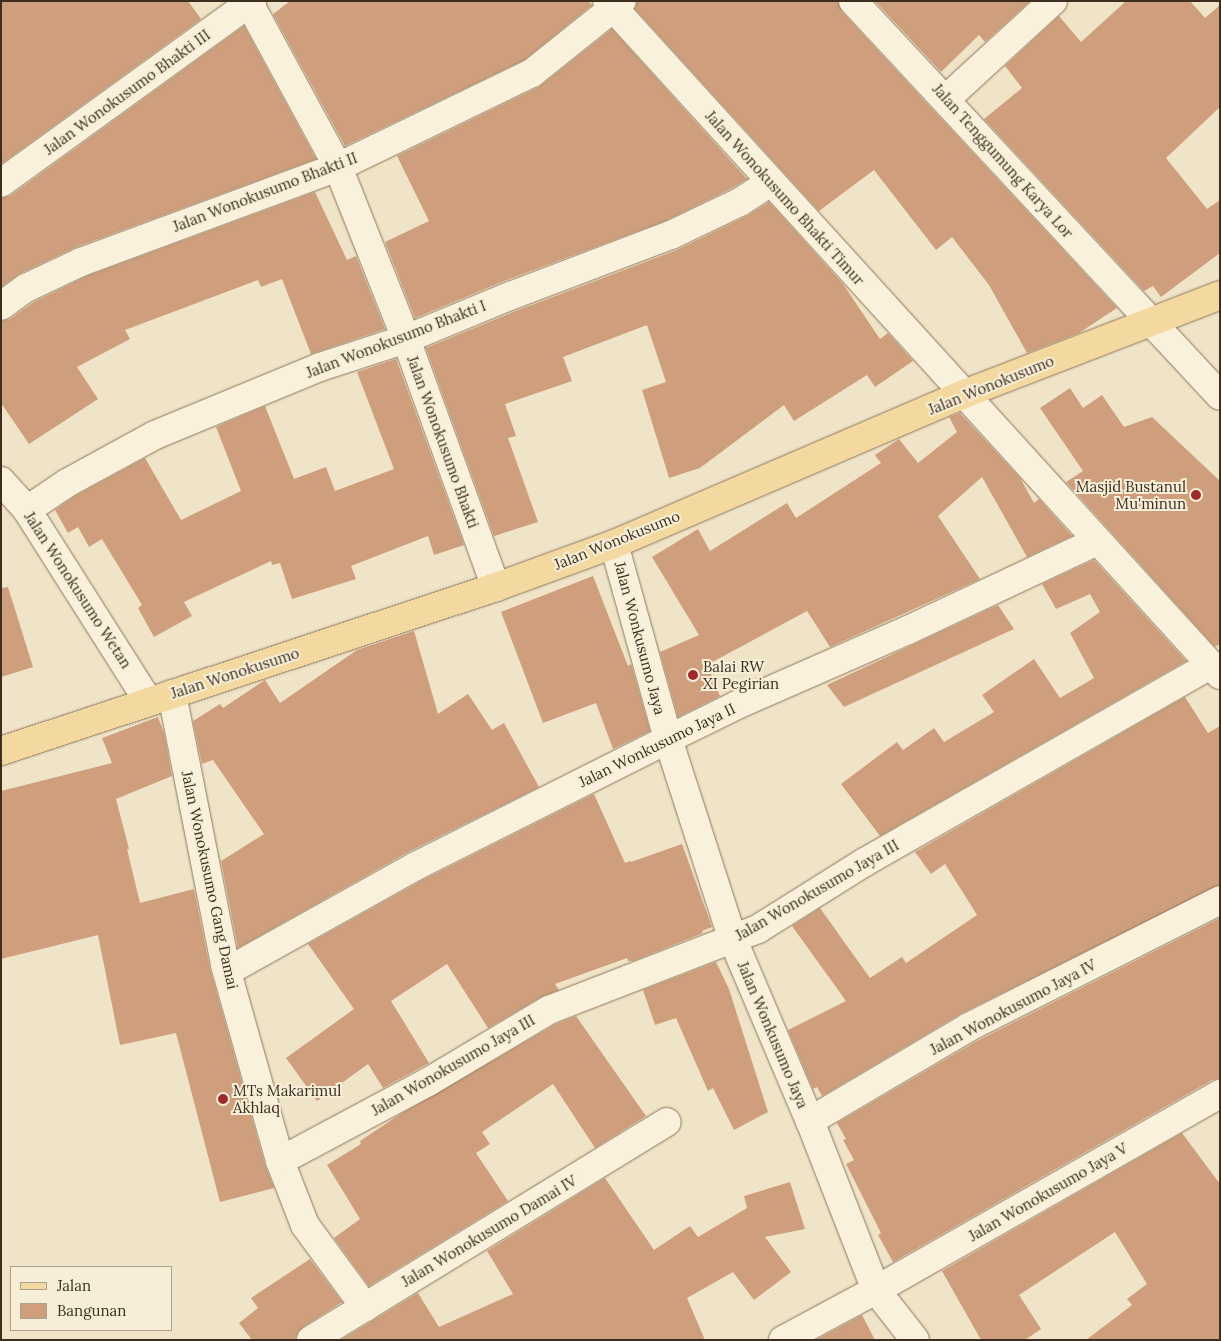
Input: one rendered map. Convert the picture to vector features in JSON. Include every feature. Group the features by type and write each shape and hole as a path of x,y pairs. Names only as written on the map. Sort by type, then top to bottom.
{"main road":[{"name":"Jalan Wonokusumo","path":"1,751 496,587 614,544 964,394 1220,295"}],"street":[{"name":"Jalan Tenggumung Karya Lor","path":"853,1 946,99 1150,323 1220,396"},
{"path":"946,99 1053,1"},
{"name":"Jalan Wonokusumo Bhakti","path":"250,2 338,167 406,339 496,587"},
{"name":"Jalan Wonokusumo Bhakti III","path":"1,183 250,2"},
{"name":"Jalan Wonokusumo Bhakti II","path":"1,306 26,288 81,262 338,167 532,73 614,4"},
{"name":"Jalan Wonokusumo Bhakti Timur","path":"614,4 771,182 1215,670"},
{"name":"Jalan Wonokusumo Bhakti I","path":"27,510 67,484 155,435 320,367 406,339 510,296 671,235 740,202 771,182"},
{"name":"Jalan Wonokusumo Wetan","path":"1,481 27,510 160,698"},
{"name":"Jalan Wonkusumo Jaya II","path":"228,971 416,866 668,739 737,705 908,630 1097,541"},
{"name":"Jalan Wonkusumo Jaya","path":"614,544 668,739 733,940 810,1121 876,1290 914,1340"},
{"name":"Jalan Wonokusumo Jaya III","path":"280,1162 428,1082 549,1010 758,929 865,862 1215,670"},
{"name":"Jalan Wonokusumo Gang Damai","path":"160,698 228,971 280,1162 305,1225 365,1307"},
{"name":"Jalan Wonokusumo Jaya IV","path":"810,1121 969,1027 1220,900"},
{"name":"Jalan Wonokusumo Jaya V","path":"783,1340 876,1290 1220,1094"},
{"name":"Jalan Wonokusumo Damai IV","path":"311,1340 667,1122"}],"building":[{"path":"1,1 188,1 201,19 1,164"},
{"path":"290,1 588,1 592,5 524,60 345,146 273,14"},
{"path":"637,1 838,1 842,12 1117,308 1079,333 1027,353 989,285 952,237 936,250 874,170 819,211 635,9"},
{"path":"875,1 1030,1 985,42 979,35 941,72"},
{"path":"1126,1 1190,1 1205,18 1220,5 1220,107 1166,158 1207,209 1220,200 1220,253 1161,297 1153,286 1144,291 984,119 1022,88 1005,66 1059,16 1081,42"},
{"path":"244,26 316,159 76,247 19,274 1,287 1,198 10,196"},
{"path":"612,29 747,179 665,221 504,281 415,318 385,242 429,221 397,156 539,87"},
{"path":"315,192 347,260 356,256 385,329 311,354 282,279 261,287 258,280 125,330 130,339 77,367 98,399 29,444 1,403 1,321 10,319 34,302 87,276"},
{"path":"769,202 843,284 880,339 888,333 913,361 875,387 867,375 794,421 784,405 700,468 669,478 642,390 666,382 647,325 563,357 572,381 505,404 516,436 508,438 538,522 494,536 426,348 516,311 677,250 747,216"},
{"path":"396,359 464,545 434,555 428,536 351,566 356,579 292,599 280,563 272,565 271,561 184,602 192,616 154,637 138,608 142,605 102,539 89,547 78,527 68,533 55,510 75,496 145,458 181,520 241,491 216,427 265,406 294,479 326,467 335,491 394,469 357,372"},
{"path":"1070,388 1083,408 1102,395 1124,427 1152,417 1220,481 1220,644 1215,647 1066,482 1083,471 1040,408"},
{"path":"960,413 1020,478 1034,503 1039,499 1072,536 1027,557 982,477 938,516 980,579 830,647 807,611 707,665 720,696 678,717 660,652 699,635 652,557 698,529 710,551 787,503 796,518 881,463 875,455 899,439 918,463 957,432 949,417"},
{"path":"1094,560 1186,661 880,836 841,784 897,742 903,750 934,728 944,742 994,712 982,695 1034,659 1060,698 1094,678 1070,633 1100,612 1090,594 1056,609 1042,584"},
{"path":"593,576 628,666 631,664 650,731 613,749 596,703 543,723 501,612"},
{"path":"8,587 33,667 1,677 1,588"},
{"path":"998,605 1014,629 844,707 827,685"},
{"path":"414,631 438,714 468,694 492,730 504,723 539,787 408,852 238,948 221,861 264,834 213,760 202,764 193,721 220,704 223,708 265,680 280,703 357,650"},
{"path":"1185,697 1208,733 1220,726 1220,885 962,1013 822,1096 817,1087 813,1089 788,1030 846,1001 792,926 820,908 870,978 902,957 906,963 977,915 945,864 931,874 915,852"},
{"path":"158,717 164,733 172,776 116,799 140,903 194,889 210,969 265,1165 274,1188 220,1202 176,1033 120,1045 98,935 1,959 1,791 112,763 102,738"},
{"path":"594,794 625,863 682,844 712,927 702,931 703,933 633,961 628,961 627,958 555,984 559,990 541,997 488,1028 447,964 391,1001 429,1063 383,1088 368,1064 317,1101 286,1058 354,1009 308,944 423,880"},
{"path":"1220,918 1220,1078 1212,1080 893,1262 878,1235 881,1233 846,1164 854,1160 843,1140 846,1139 837,1123 977,1041"},
{"path":"716,962 729,989 768,1112 734,1130 713,1088 708,1091 676,1018 655,1025 643,990"},
{"path":"576,1016 646,1116 595,1148 553,1084 482,1132 490,1144 476,1153 508,1201 369,1286 334,1238 360,1219 327,1165 361,1144 360,1141 399,1115 556,1024"},
{"path":"1182,1133 1220,1184 1220,1340 1086,1340 1132,1305 1127,1299 1147,1284 1115,1232 1019,1295 1041,1329 1025,1340 981,1340 942,1271"},
{"path":"605,1178 654,1250 690,1226 698,1237 747,1208 744,1196 790,1182 805,1229 765,1237 791,1272 754,1300 733,1272 687,1298 705,1340 341,1340 418,1293 439,1327 513,1294 487,1251"},
{"path":"310,1259 342,1302 303,1327 298,1332 295,1340 252,1340 239,1323 258,1308 251,1298"},
{"path":"862,1315 875,1340 816,1340"}],"place":[{"name":"Masjid Bustanul Mu'minun","path":"1196,495"},
{"name":"Balai RW XI Pegirian","path":"693,675"},
{"name":"MTs Makarimul Akhlaq","path":"223,1099"}]}
